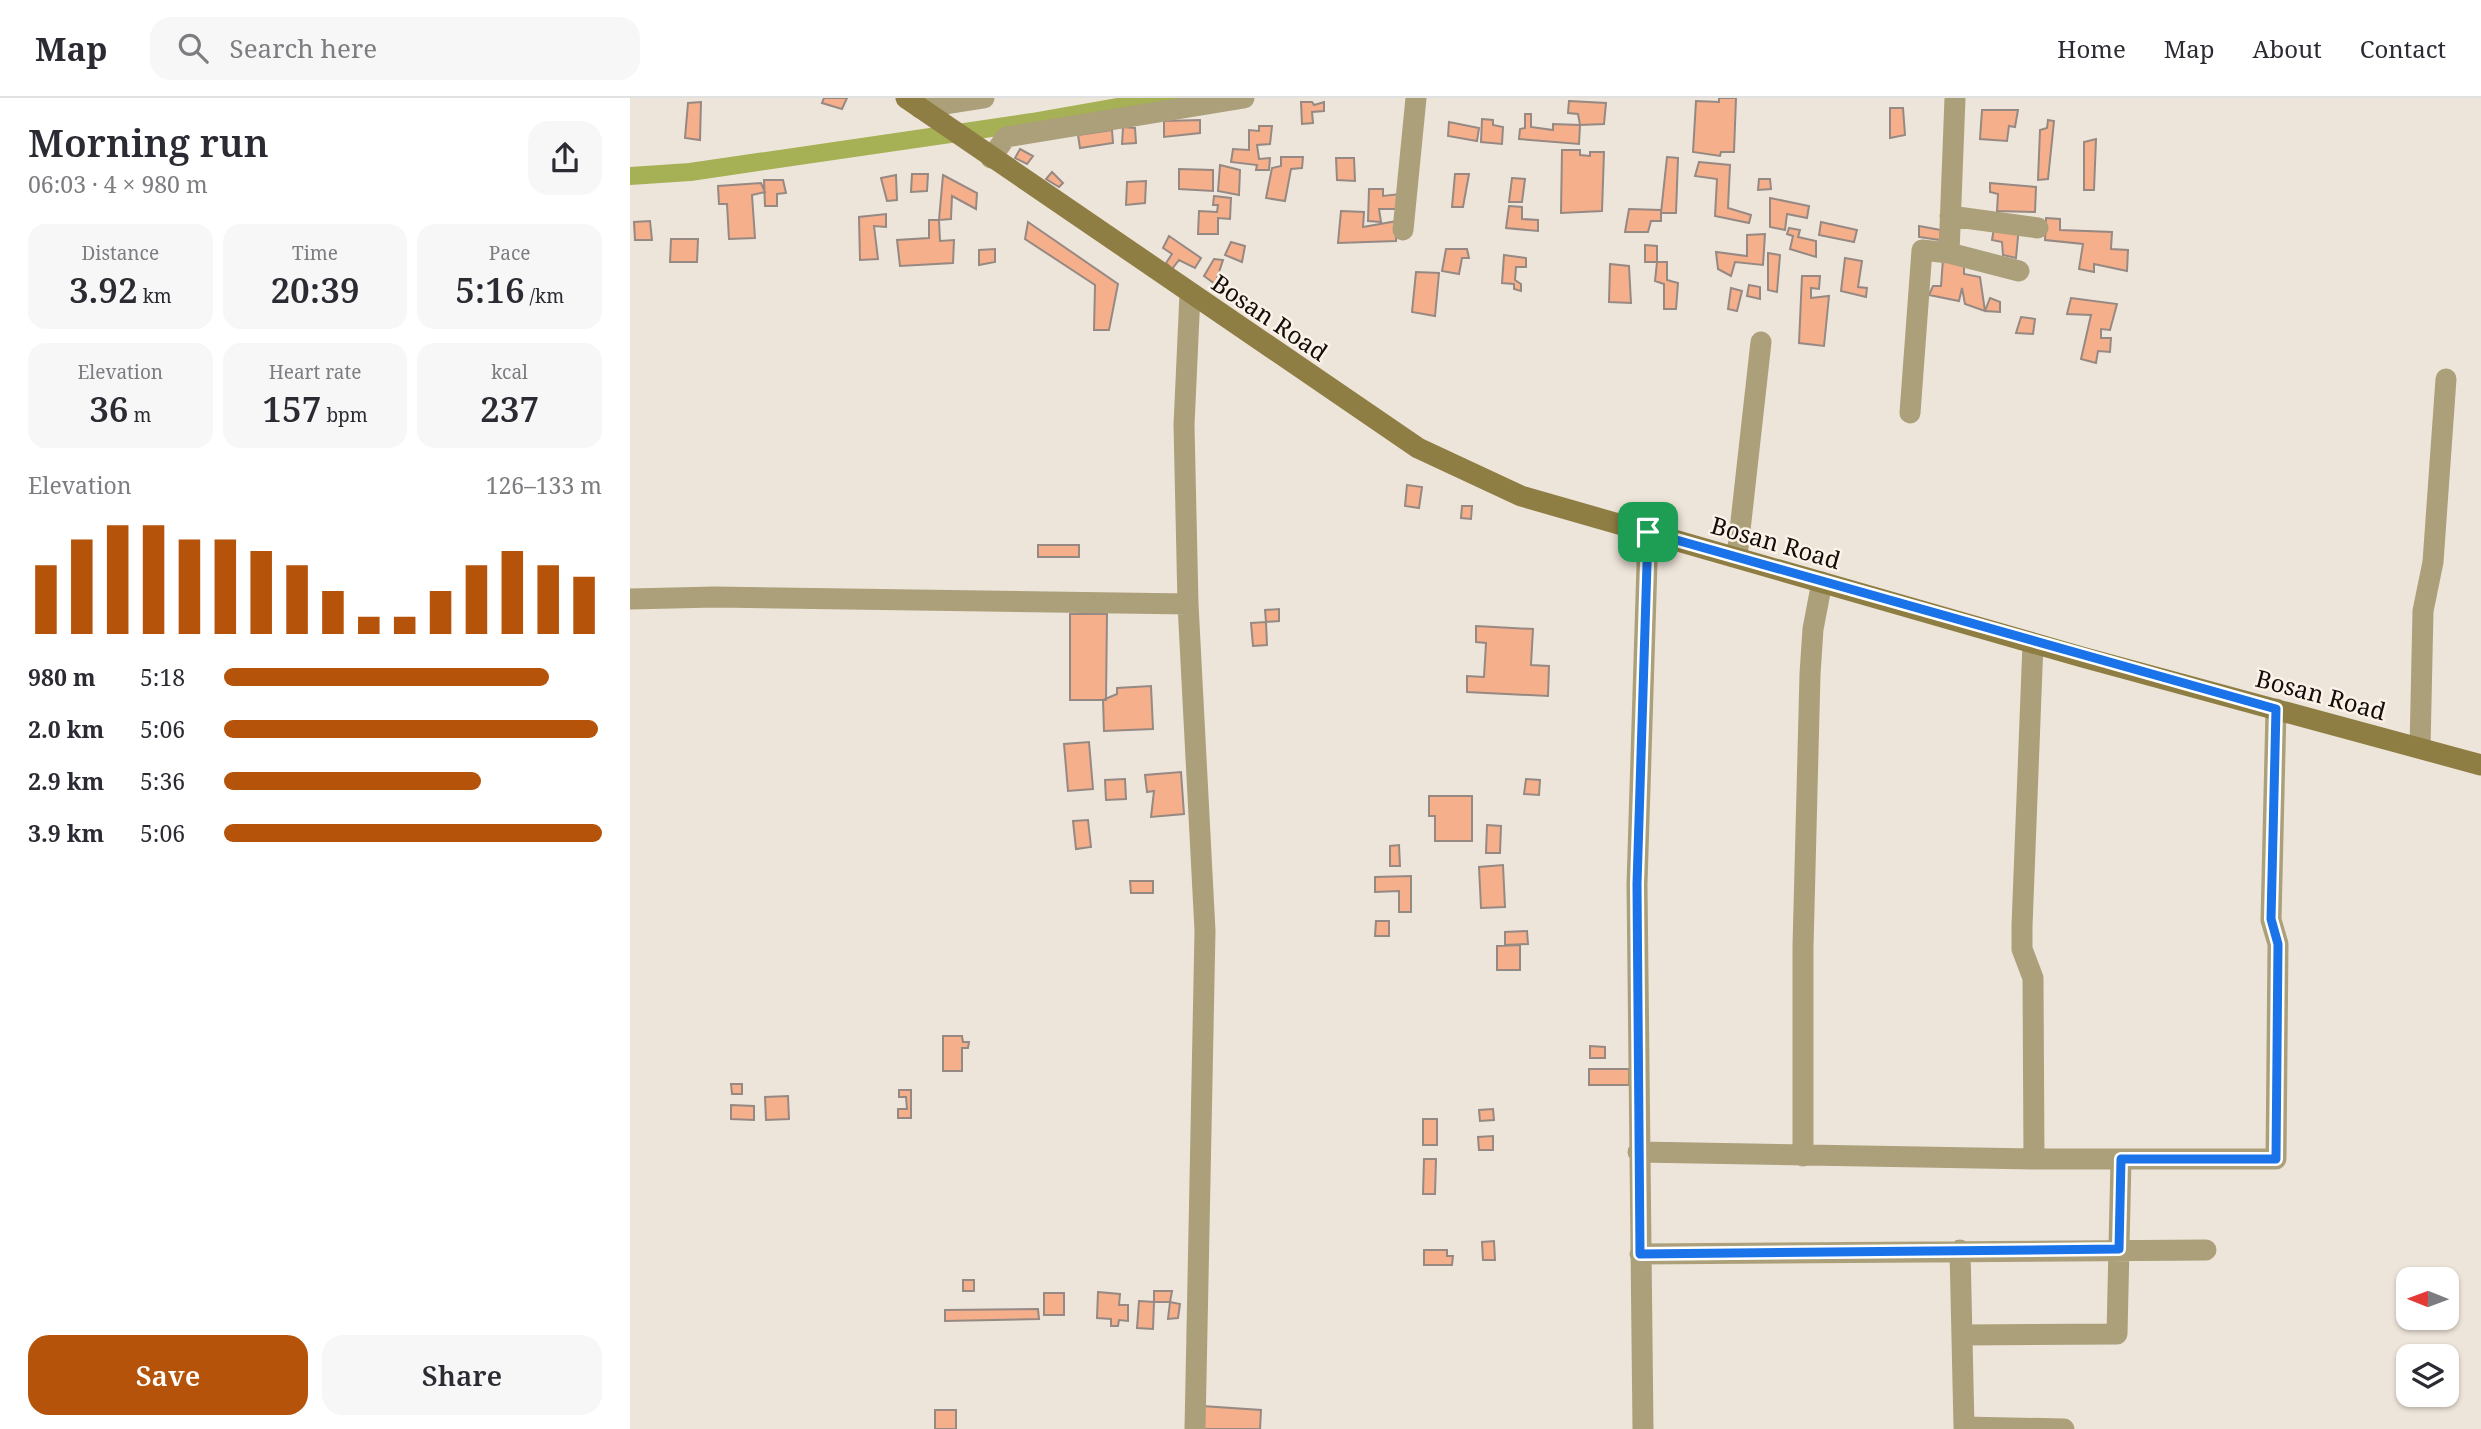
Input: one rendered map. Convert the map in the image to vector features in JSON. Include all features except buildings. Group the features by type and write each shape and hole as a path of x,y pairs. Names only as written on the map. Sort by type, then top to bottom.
{"main road":[{"name":"Bosan Road","path":"921,109 1418,448 1521,496 2033,643 2481,765"}],"street":[{"path":"921,109 984,98"},
{"path":"985,153 1006,137 1244,98"},
{"path":"1403,230 1416,98"},
{"path":"1949,253 1955,98"},
{"path":"1950,216 2038,229"},
{"path":"1909,413 1919,257 1922,250 1949,253 2019,271"},
{"path":"1190,294 1184,425 1188,604 1205,931 1195,1429"},
{"path":"1737,558 1761,342"},
{"path":"2420,748 2423,611 2433,562 2446,379"},
{"path":"1643,1429 1637,884 1648,532"},
{"path":"1802,1156 1803,947 1810,674 1813,629 1822,582"},
{"path":"630,599 715,597 1188,604"},
{"path":"2033,643 2022,949 2033,978 2034,1159"},
{"path":"1638,1152 2034,1159 2276,1159 2279,1154 2278,944 2271,919 2276,709"},
{"path":"1962,1335 2117,1334 2121,1159"},
{"path":"1960,1250 1966,1429 2064,1429"},
{"path":"1640,1254 2206,1250"}],"waterway":[{"path":"630,176 690,172 1032,122 1169,98"}],"route":[{"path":"1648,532 2082,657 2276,709 2271,919 2278,944 2279,1154 2276,1159 2121,1159 2119,1249 1640,1254 1637,884 1648,532"}]}
